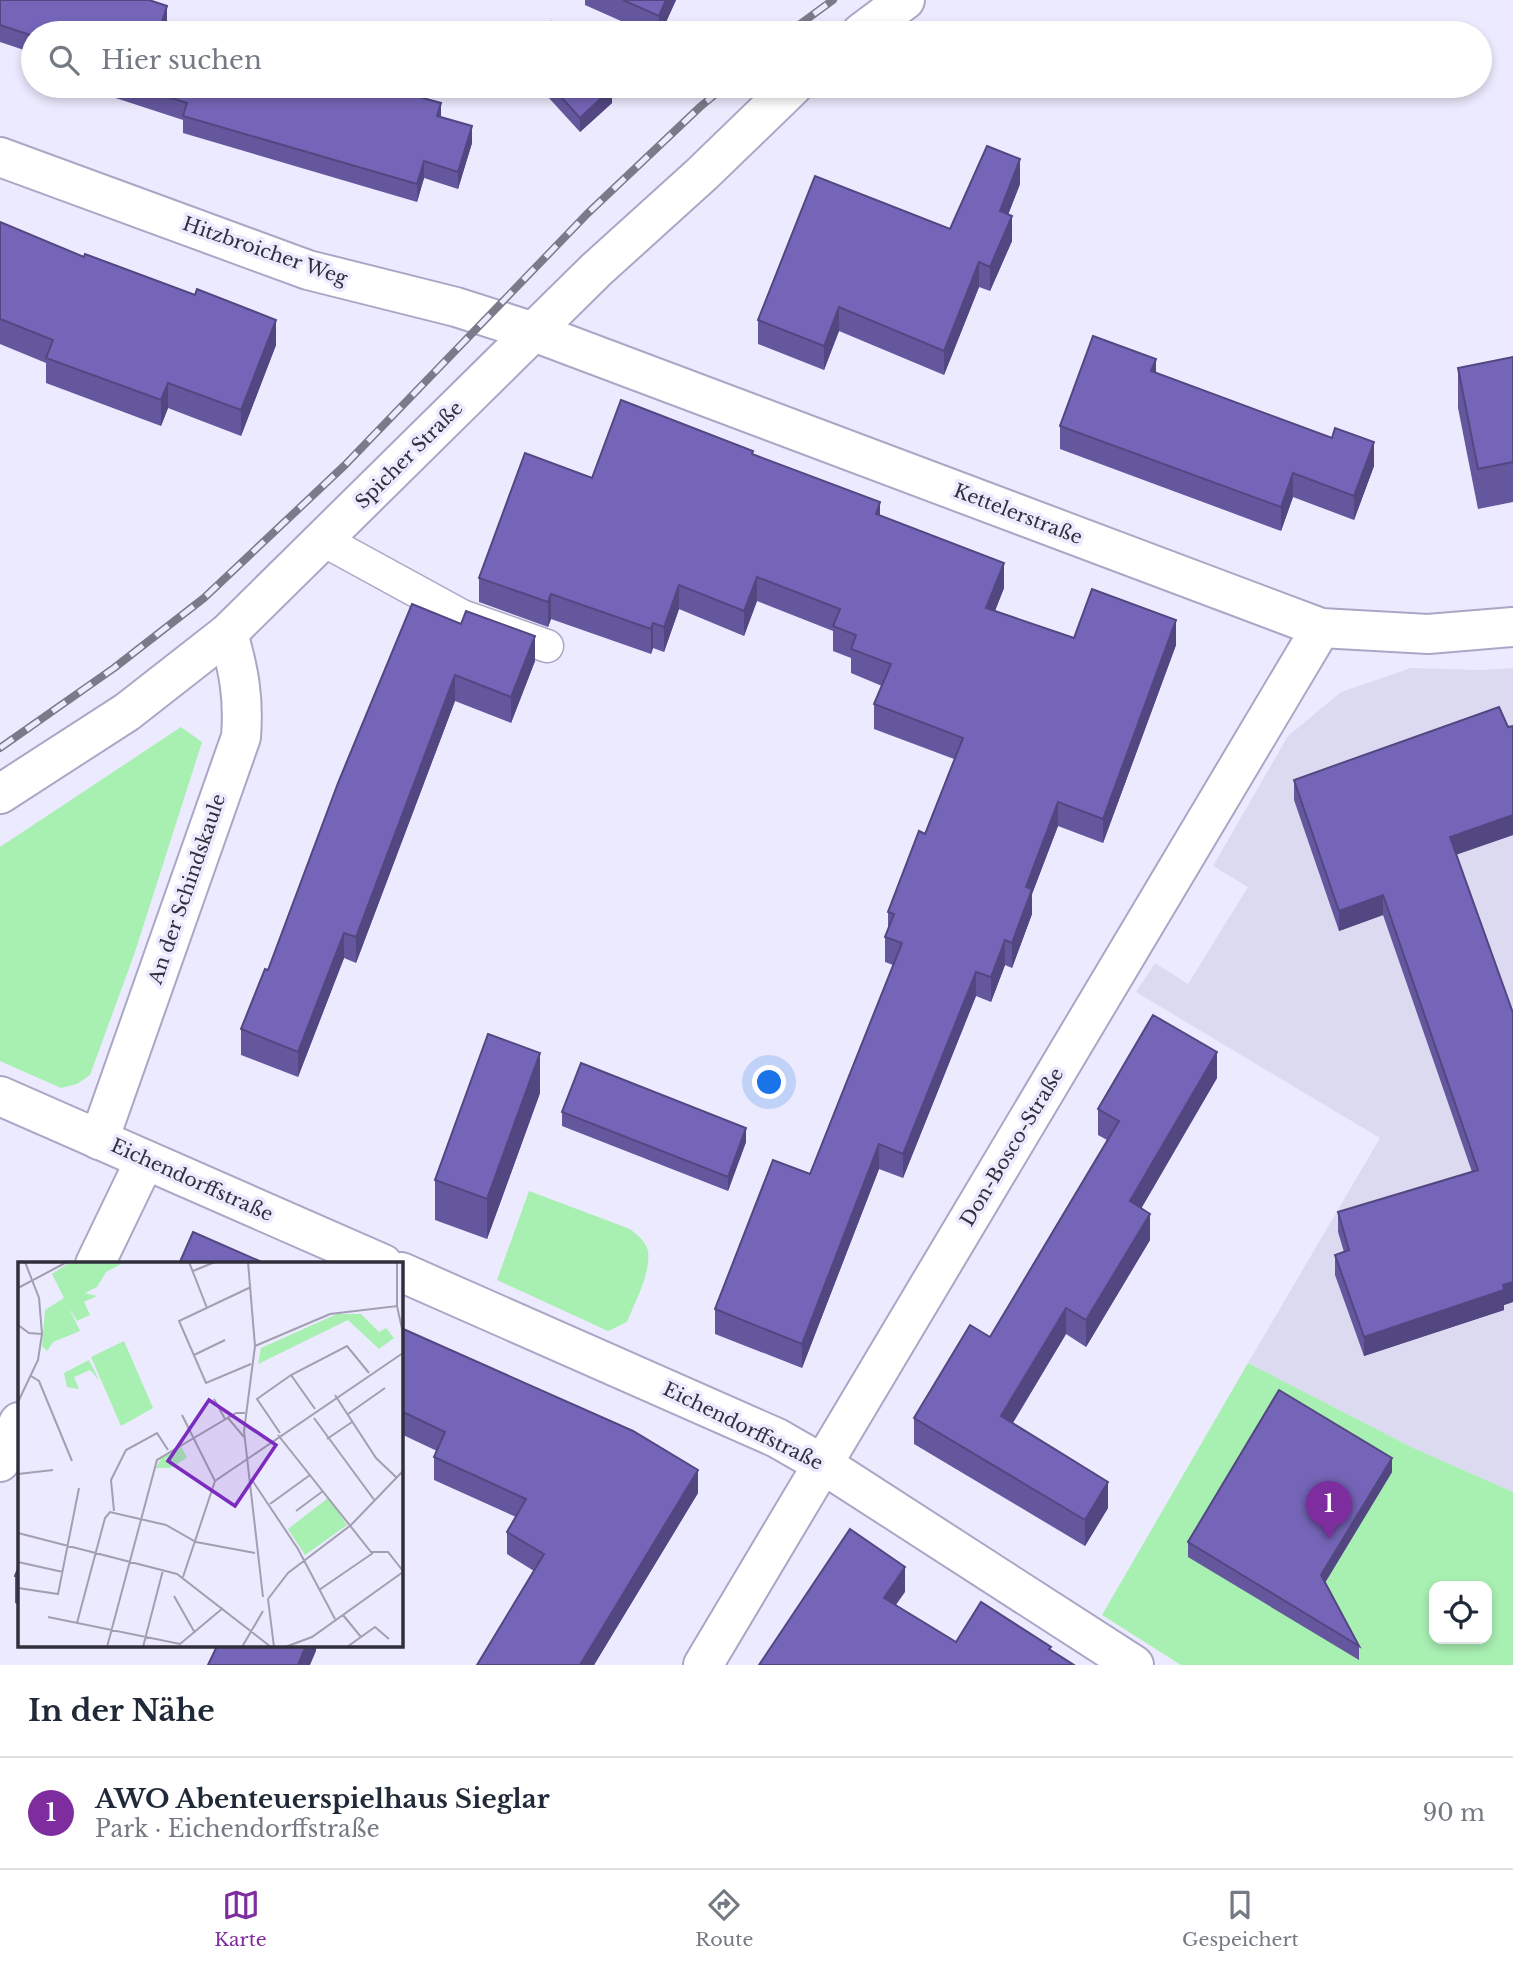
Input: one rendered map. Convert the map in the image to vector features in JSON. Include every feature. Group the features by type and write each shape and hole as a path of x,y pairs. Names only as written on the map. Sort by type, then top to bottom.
{"street":[{"name":"Spicher Straße","path":"0,794 127,712 228,633 534,331 780,98"},
{"name":"Hitzbroicher Weg","path":"0,157 308,270 456,307 534,331"},
{"name":"Kettelerstraße","path":"534,331 1321,628 1428,634 1513,627"},
{"name":"Don-Bosco-Straße","path":"703,1665 1321,628"},
{"name":"An der Schindskaule","path":"99,1140 241,737 243,706 240,674 228,633"},
{"name":"Eichendorffstraße","path":"0,1096 378,1262"},
{"path":"96,1262 145,1160"},
{"name":"Eichendorffstraße","path":"402,1272 765,1433 824,1465 1134,1665"},
{"path":"0,1462 18,1424"}],"lane":[{"path":"323,540 462,616 547,646"}],"shaded area":[{"path":"1411,668 1513,668 1513,1492 1411,1447 1248,1363 1380,1138 1136,992 1155,963 1188,984 1248,887 1213,866 1288,736 1341,692"}],"green space":[{"path":"181,727 202,742 135,952 90,1075 77,1084 61,1088 0,1061 0,847"},
{"path":"529,1191 630,1229 643,1241 648,1251 647,1269 627,1322 608,1331 497,1280"},
{"path":"1248,1363 1411,1447 1513,1492 1513,1665 1181,1665 1102,1615"}],"building":[{"path":"0,0 149,0 167,6 162,21 21,21 21,32 0,25"},
{"path":"623,0 666,0 659,16"},
{"path":"171,98 423,98 441,103 437,116 472,126 458,172 424,161 417,184 183,116 187,103"},
{"path":"562,98 601,98 580,118"},
{"path":"987,146 1020,159 1000,211 1012,216 990,267 979,262 944,351 839,307 824,346 758,320 815,176 950,229"},
{"path":"0,222 84,257 85,254 195,295 197,289 276,320 241,410 168,383 161,400 46,358 53,340 0,319"},
{"path":"1093,336 1156,359 1151,371 1332,438 1335,428 1374,442 1354,496 1293,473 1281,507 1060,426"},
{"path":"1513,357 1513,462 1478,469 1458,368"},
{"path":"621,400 753,451 752,454 880,502 876,514 1004,563 986,608 1074,638 1092,589 1176,620 1103,819 1058,802 1026,887 1032,889 1012,943 1005,940 991,977 976,972 903,1154 879,1144 802,1344 715,1309 773,1160 810,1174 902,943 885,937 894,914 888,912 919,831 925,834 963,738 874,704 891,664 851,649 856,635 833,626 840,609 757,577 744,611 679,585 664,627 653,623 651,629 551,594 548,602 479,578 525,453 592,478"},
{"path":"412,604 461,624 466,611 535,636 511,697 455,675 356,937 344,933 298,1052 241,1029 265,969 268,970 338,783"},
{"path":"1499,707 1508,727 1513,726 1513,815 1450,837 1513,1013 1513,1282 1503,1285 1504,1290 1364,1337 1335,1255 1349,1250 1338,1212 1478,1170 1383,895 1339,911 1294,780"},
{"path":"1153,1015 1217,1052 1130,1201 1150,1214 1086,1320 1066,1308 1001,1416 1108,1482 1085,1520 914,1418 970,1325 990,1337 1119,1121 1098,1109"},
{"path":"488,1034 540,1053 487,1199 435,1180"},
{"path":"581,1063 746,1128 728,1177 562,1112"},
{"path":"193,1232 262,1262 180,1262"},
{"path":"402,1328 633,1431 698,1470 580,1665 477,1665 544,1554 507,1532 526,1499 434,1457 445,1432 402,1411"},
{"path":"1279,1390 1392,1458 1321,1575 1359,1646 1188,1542"},
{"path":"850,1529 905,1567 884,1598 956,1642 981,1602 1074,1665 759,1665"},
{"path":"217,1647 306,1647 298,1665 208,1665"}],"railway":[{"path":"804,21 833,0"},
{"path":"0,748 114,668 204,598 345,465 588,213 711,98"}],"place":[{"name":"AWO Abenteuerspielhaus Sieglar","path":"1329,1539"}]}
